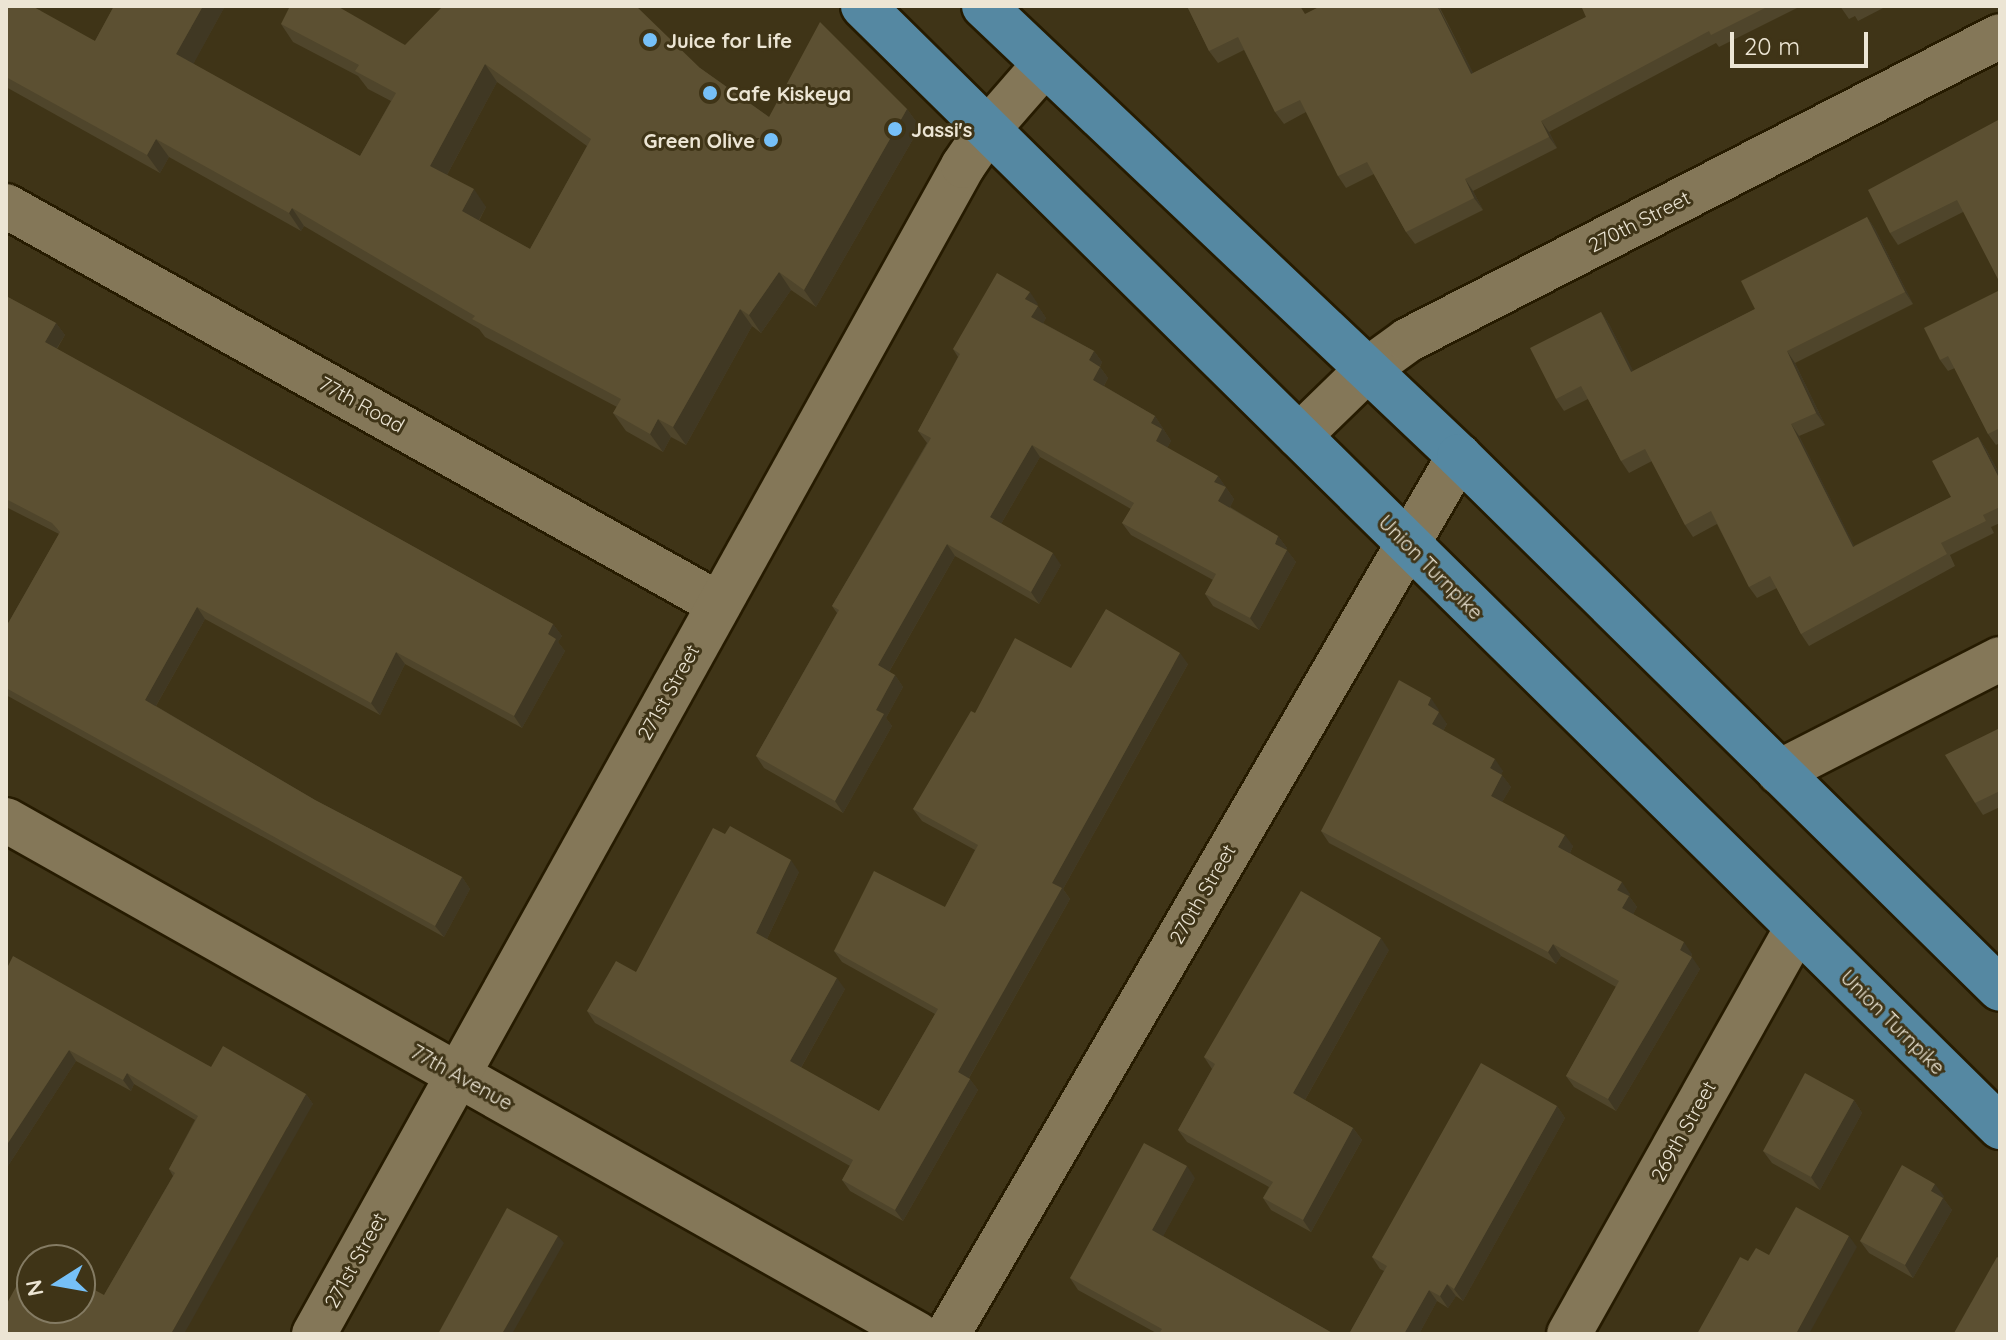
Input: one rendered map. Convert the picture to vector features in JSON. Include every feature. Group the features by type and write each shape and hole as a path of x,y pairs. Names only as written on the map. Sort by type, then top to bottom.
{"main road":[{"path":"984,6 1459,456 2000,989"},
{"name":"Union Turnpike","path":"884,13 989,128 2000,1127"}],"street":[{"name":"270th Street","path":"1299,436 1368,369 1408,340 2000,36"},
{"name":"271st Street","path":"314,1334 717,603 989,128 1044,65"},
{"name":"77th Road","path":"6,206 717,603"},
{"name":"270th Street","path":"948,1334 1406,541 1459,456"},
{"path":"1779,772 2000,659"},
{"name":"77th Avenue","path":"6,820 917,1334"},
{"name":"269th Street","path":"1569,1334 1797,928"}],"building":[{"path":"6,6 32,6 95,41 114,6 203,6 176,54 360,156 396,93 355,71 359,65 281,24 290,6 337,6 405,45 443,6 636,6 700,68 769,117 820,22 907,109 804,290 779,272 749,315 740,309 673,427 658,419 650,434 613,413 621,399 472,319 475,316 292,208 289,213 156,139 147,155 6,77","holes":["485,64 591,139 530,249 462,211 474,189 430,166"]},
{"path":"1187,6 1300,6 1305,14 1321,6 1437,6 1471,74 1586,17 1582,8 1586,6 1769,6 1711,35 1709,31 1541,121 1549,137 1465,179 1474,198 1406,232 1367,162 1338,176 1300,100 1275,112 1238,37 1209,51"},
{"path":"2000,119 2000,283 1957,200 1890,233 1868,190"},
{"path":"1867,217 1905,292 1787,351 1816,413 1791,424 1853,547 1951,497 1932,461 1978,437 2000,480 2000,507 1983,515 1986,521 1941,543 1947,554 1801,634 1770,576 1749,587 1711,511 1685,525 1645,449 1621,461 1581,386 1556,399 1530,348 1601,312 1631,372 1755,309 1741,281"},
{"path":"997,273 1030,292 1025,299 1038,306 1031,317 1094,351 1089,360 1100,367 1093,380 1155,416 1151,423 1162,429 1156,441 1218,476 1214,482 1226,487 1218,501 1278,536 1275,544 1287,550 1250,618 1205,594 1216,574 1122,523 1134,503 1032,445 990,517 1053,553 1031,592 947,544 878,665 895,675 876,710 884,714 835,801 756,756 839,610 832,606 931,438 918,431 960,354 953,349"},
{"path":"2000,290 2000,428 1988,434 1948,356 1940,360 1924,328"},
{"path":"6,296 56,323 45,342 553,624 548,634 556,639 514,716 396,652 371,703 197,607 145,700 315,800 462,877 435,926 6,688 6,627 60,532 52,523 6,499"},
{"path":"1106,609 1180,653 1052,883 1062,888 958,1072 970,1079 895,1210 842,1180 853,1160 587,1011 616,961 636,972 713,828 725,834 730,826 791,860 756,933 837,978 790,1061 879,1111 938,1009 834,951 874,871 945,907 978,845 913,809 971,711 975,713 1015,638 1071,668"},
{"path":"1399,680 1431,698 1428,705 1439,712 1432,724 1495,759 1490,768 1502,775 1491,796 1565,835 1558,847 1622,882 1617,890 1629,896 1622,908 1684,942 1680,950 1692,957 1608,1099 1566,1076 1619,981 1553,944 1548,952 1321,831"},
{"path":"2000,728 2000,791 1975,803 1945,755"},
{"path":"1301,891 1381,938 1293,1093 1353,1128 1303,1220 1263,1198 1273,1182 1178,1130 1215,1064 1204,1057"},
{"path":"13,956 211,1067 223,1046 306,1094 171,1334 6,1334 6,1305 16,1287 16,1324 96,1324 96,1291 104,1295 175,1173 169,1169 198,1116 127,1073 123,1080 69,1050 6,1146 6,970"},
{"path":"1481,1063 1557,1106 1454,1289 1447,1284 1440,1296 1429,1290 1404,1334 1349,1334 1387,1266 1372,1257"},
{"path":"1805,1073 1854,1100 1811,1177 1763,1151"},
{"path":"1144,1143 1187,1166 1152,1230 1334,1334 1159,1334 1162,1329 1070,1278"},
{"path":"1902,1165 1935,1184 1931,1191 1943,1198 1905,1265 1860,1241"},
{"path":"1796,1207 1849,1236 1796,1334 1697,1334 1740,1257 1748,1261 1756,1248 1769,1255"},
{"path":"507,1208 558,1236 502,1334 438,1334"},
{"path":"1997,1257 2000,1259 2000,1334 1954,1333"}],"place":[{"name":"Juice for Life","path":"650,40"},
{"name":"Cafe Kiskeya","path":"710,93"},
{"name":"Jassi's","path":"895,129"},
{"name":"Green Olive","path":"771,140"}]}
